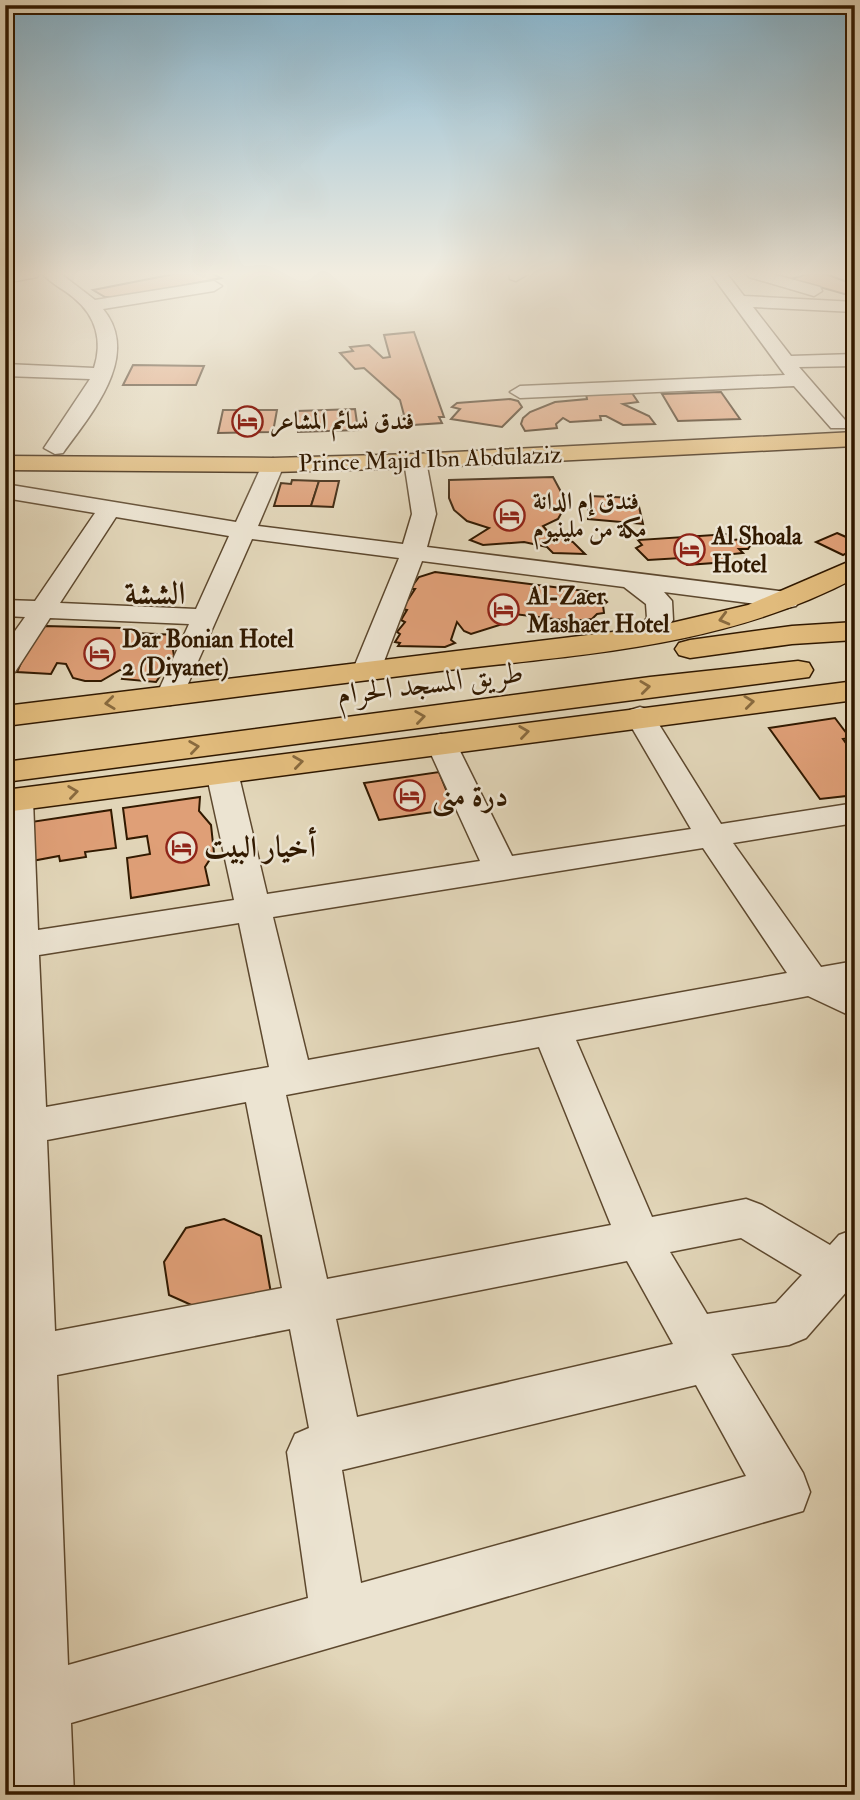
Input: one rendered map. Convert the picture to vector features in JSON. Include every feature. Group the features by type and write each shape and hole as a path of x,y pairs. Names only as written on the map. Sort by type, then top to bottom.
{"main road":[{"path":"846,432 855,465"},
{"name":"Prince Majid Ibn Abdulaziz","path":"5,463 273,465 415,461 581,444 846,432"},
{"path":"5,446 274,449 581,444"},
{"path":"5,716 190,700 366,672 668,634 787,600 828,584 855,567"},
{"name":"طريق المسجد الحرام","path":"5,737 190,700 792,635 855,631"},
{"name":"طريق المسجد الحرام","path":"9,791 650,686 803,669 855,667"},
{"path":"9,791 222,772 855,690"}],"street":[{"path":"55,448 92,397 108,358"},
{"path":"783,358 846,432"},
{"path":"786,362 855,360"},
{"path":"5,370 103,374"},
{"path":"520,391 799,380"},
{"path":"366,672 413,553 424,514 415,461"},
{"path":"190,700 205,617 273,465"},
{"path":"5,491 244,531 787,600"},
{"path":"5,666 109,510"},
{"path":"630,579 659,601 660,620 644,637"},
{"path":"5,608 205,617"},
{"path":"640,716 711,835 812,982 855,1004"},
{"path":"441,743 501,869"},
{"path":"222,772 253,909 309,1303 338,1446"},
{"path":"9,791 23,1708 43,1795"},
{"path":"13,946 855,813"},
{"path":"15,1129 855,974"},
{"path":"23,1708 784,1492 638,1238 552,1030"},
{"path":"18,1361 746,1219 844,1260 789,1323 313,1452 338,1619"}],"building":[{"path":"345,358 423,358 444,417 439,417 442,423 398,426 397,419 404,415 400,400 364,368 355,369"},
{"path":"133,365 204,366 196,385 123,385"},
{"path":"721,392 740,419 678,421 662,394"},
{"path":"632,393 638,402 623,404 649,416 655,424 623,425 606,416 600,416 601,420 570,422 563,418 556,424 557,428 525,431 521,424 530,412 555,402 587,399 586,394"},
{"path":"510,399 518,401 522,407 502,427 451,419 460,409 452,407 457,403"},
{"path":"355,409 358,430 298,432 297,411"},
{"name":"فندق نسائم المشاعر","path":"223,410 277,410 273,432 218,433"},
{"name":"فندق إم الدانة مكة من ملينيوم","path":"553,477 567,503 558,519 543,526 548,532 573,542 585,554 553,553 547,547 524,542 483,545 470,540 489,528 467,521 454,510 449,498 449,480"},
{"path":"292,480 319,481 311,506 274,506 281,483 291,484"},
{"path":"319,481 339,481 333,507 311,506"},
{"path":"589,496 637,498 643,524 588,519"},
{"path":"837,533 855,541 855,548 843,555 816,542"},
{"name":"Al Shoala Hotel","path":"729,534 732,540 744,539 750,546 748,549 739,549 743,553 723,555 727,562 687,565 681,558 648,560 636,548 642,545 638,540"},
{"name":"Al-Zaer Mashaer Hotel","path":"435,572 593,592 607,602 603,605 604,613 597,614 592,619 571,621 498,612 509,617 509,622 471,634 464,631 457,622 451,640 455,643 445,647 398,646 400,643 395,642 400,634 397,632 405,622 401,620 407,610 402,609 415,589 410,589 419,577"},
{"name":"Dar Bonian Hotel 2 (Diyanet)","path":"45,626 122,628 136,633 176,635 172,643 174,656 156,682 122,679 126,670 120,670 101,681 85,681 73,678 66,664 57,663 51,674 17,672 30,642"},
{"path":"835,718 850,738 843,739 855,756 855,795 820,799 769,728"},
{"name":"درة منى","path":"439,772 454,809 379,820 364,783"},
{"name":"أخيار البيت","path":"200,797 199,811 211,825 214,853 205,867 209,885 131,898 127,858 150,854 147,836 127,839 123,808"},
{"path":"111,810 116,848 85,852 86,857 60,861 59,856 32,861 31,822"},
{"path":"224,1219 261,1236 272,1299 207,1312 169,1295 164,1262 186,1228"}],"place":[{"name":"فندق نسائم المشاعر","path":"248,421"},
{"name":"فندق إم الدانة مكة من ملينيوم","path":"510,515"},
{"name":"Al Shoala Hotel","path":"689,550"},
{"name":"Al-Zaer Mashaer Hotel","path":"504,610"},
{"name":"Dar Bonian Hotel 2 (Diyanet)","path":"99,653"},
{"name":"درة منى","path":"409,796"},
{"name":"أخيار البيت","path":"181,847"}],"district":[{"name":"الششة","path":"155,593"}]}
